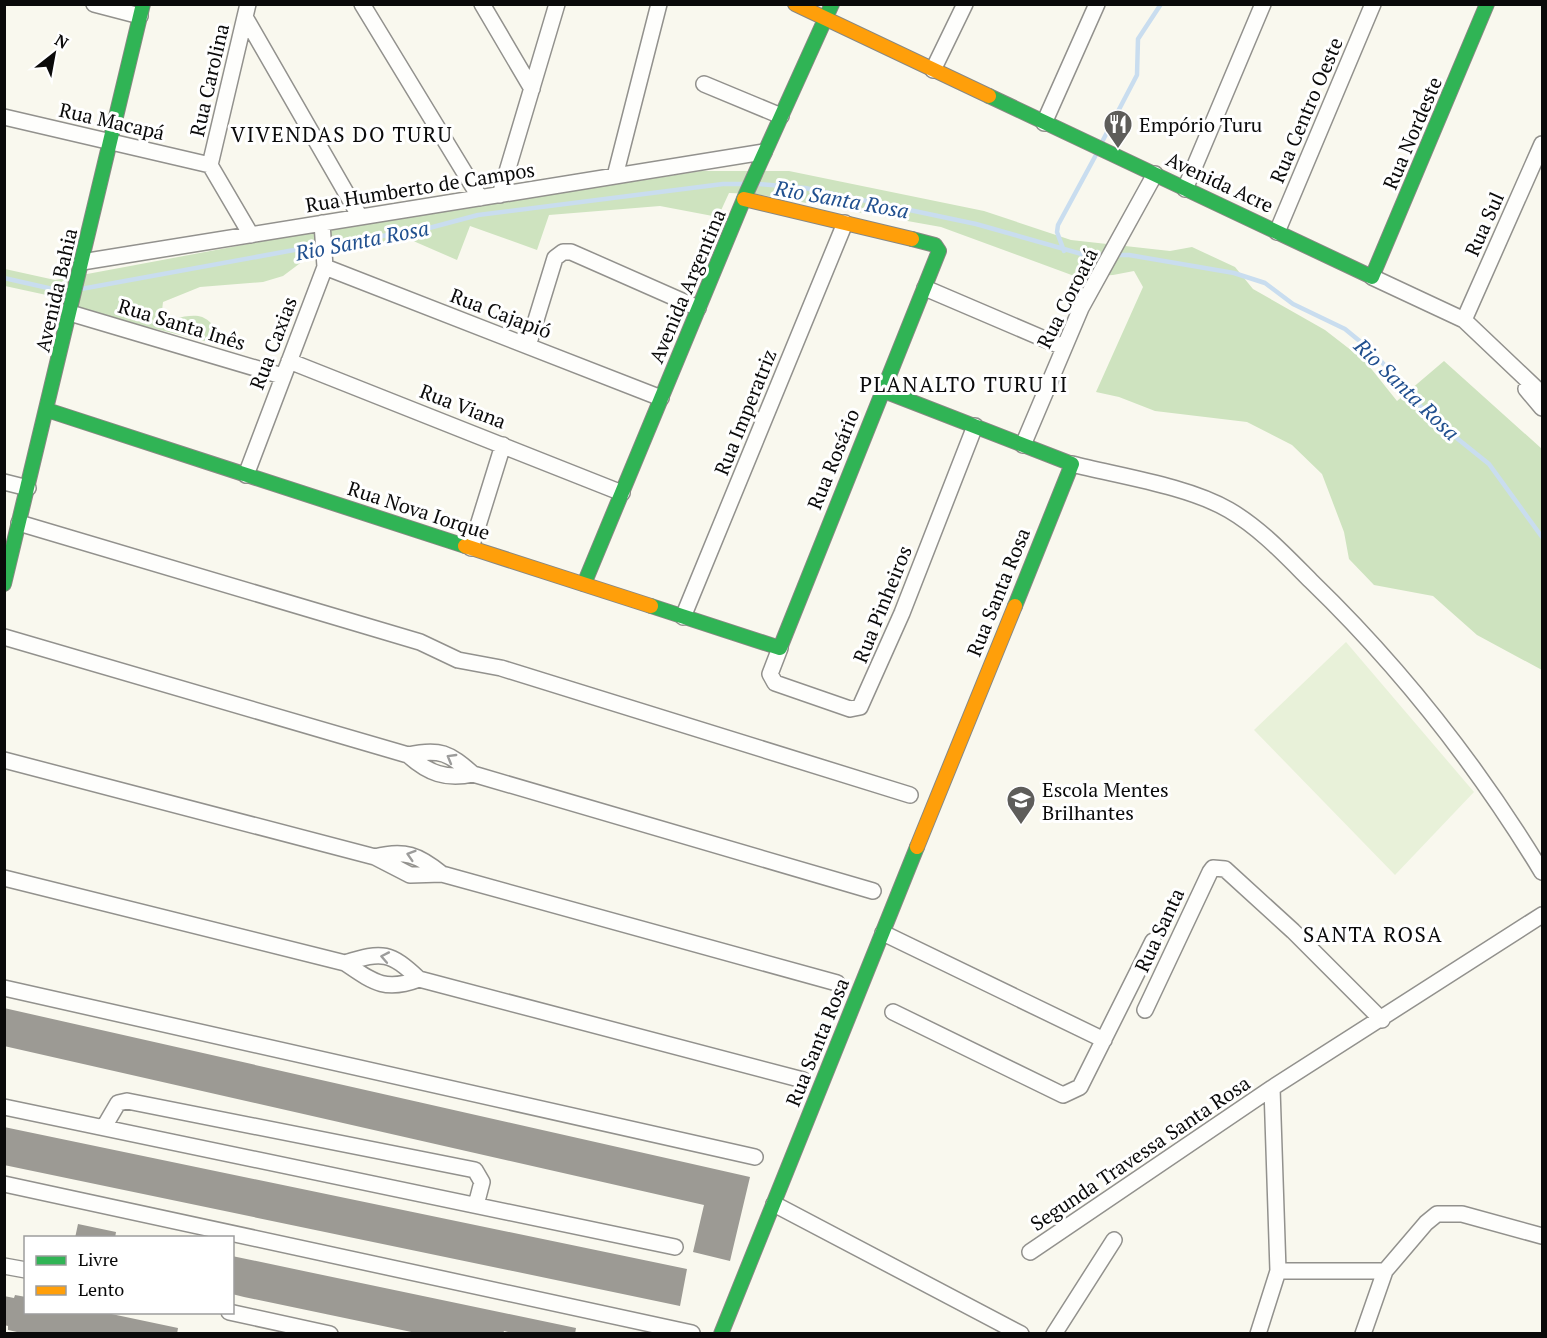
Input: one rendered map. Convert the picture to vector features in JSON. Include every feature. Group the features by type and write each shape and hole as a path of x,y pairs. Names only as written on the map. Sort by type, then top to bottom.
{"street":[{"path":"94,4 142,10"},
{"path":"362,4 480,198"},
{"path":"483,4 532,89"},
{"path":"500,195 557,4"},
{"path":"615,176 659,4"},
{"name":"Avenida Acre","path":"795,4 1464,320 1542,394"},
{"name":"Avenida Argentina","path":"584,584 764,152 832,4"},
{"path":"933,70 964,4"},
{"path":"1044,123 1097,4"},
{"path":"1185,189 1263,4"},
{"name":"Rua Centro Oeste","path":"1276,232 1373,4"},
{"name":"Rua Nordeste","path":"1372,277 1487,4"},
{"name":"Avenida Bahia","path":"4,584 25,524 28,488 142,10"},
{"path":"247,11 360,217"},
{"name":"Rua Carolina","path":"210,165 247,11"},
{"path":"704,84 781,116"},
{"name":"Rua Macapá","path":"4,117 210,165"},
{"name":"Rua Sul","path":"1464,320 1542,144"},
{"name":"Rua Humberto de Campos","path":"81,269 251,235 323,228 360,217 764,152"},
{"path":"210,165 251,235"},
{"name":"Rua Coroatá","path":"1023,445 1063,347 1155,174"},
{"path":"745,197 845,223"},
{"name":"Rua Rosário","path":"771,680 770,674 780,648 939,251 935,245 845,223"},
{"name":"Rua Imperatriz","path":"683,616 845,223"},
{"name":"Rua Caxias","path":"246,475 325,263 323,228"},
{"path":"528,346 558,254 571,252 698,308"},
{"name":"Rua Cajapió","path":"325,263 662,398"},
{"path":"925,288 1063,347"},
{"name":"Rua Santa Inês","path":"71,308 282,376"},
{"name":"Avenida Acre","path":"1464,320 1542,408"},
{"name":"Rua Viana","path":"289,361 622,493"},
{"path":"884,391 1072,464 1209,500 1243,519 1273,544 1344,613 1440,722 1502,805 1542,872"},
{"name":"Rua Nova Iorque","path":"47,410 780,648"},
{"name":"Rua Pinheiros","path":"771,680 850,710 860,707 902,613 975,426"},
{"path":"471,548 503,445"},
{"name":"Rua Santa Rosa","path":"722,1334 1072,464"},
{"path":"4,482 28,488"},
{"path":"25,524 420,642 458,660 501,668 910,795"},
{"path":"4,638 408,754 437,750 449,755 473,774 873,891"},
{"path":"408,754 428,771 439,775 451,778 473,774"},
{"path":"4,760 375,857 402,852 417,856 442,874 837,983"},
{"name":"Rua Santa","path":"1144,1010 1213,868 1225,868 1293,931 1382,1020"},
{"path":"4,878 345,963 376,984 404,985 419,979"},
{"name":"Segunda Travessa Santa Rosa","path":"1030,1252 1272,1088 1382,1020 1542,915"},
{"path":"883,933 1104,1040"},
{"path":"893,1012 1063,1095 1080,1087 1153,942"},
{"path":"345,963 382,954 393,957 419,979 803,1080"},
{"path":"4,988 755,1157"},
{"name":"Segunda Travessa Santa Rosa","path":"1258,1334 1278,1271 1272,1088"},
{"path":"104,1127 118,1103 128,1101 475,1170 482,1182 476,1205"},
{"path":"4,1107 675,1247"},
{"path":"9,1185 692,1333"},
{"path":"774,1204 1021,1334"},
{"path":"1363,1334 1384,1271 1426,1222 1437,1214 1462,1214 1542,1236"},
{"path":"1054,1334 1114,1240"},
{"path":"4,1266 24,1270"},
{"path":"1278,1271 1384,1271"},
{"path":"234,1313 330,1334"}],"green space":[{"path":"701,171 789,171 984,211 1071,240 1170,251 1192,247 1235,267 1253,289 1325,330 1365,361 1397,401 1444,361 1542,449 1542,670 1477,635 1433,596 1374,585 1349,559 1344,532 1322,474 1292,445 1247,422 1155,411 1119,397 1096,392 1143,287 1134,271 1077,277 941,227 756,194 729,193 718,217 660,206 549,215 537,250 470,226 457,260 411,240 334,249 307,258 283,276 263,282 200,287 163,302 162,311 173,319 198,316 208,321 222,341 213,343 82,311 51,296 5,286 5,269 55,280 307,233"},
{"path":"1346,642 1474,792 1395,875 1254,730"}],"building":[{"path":"4,1008 750,1177 730,1261 693,1252 704,1205 4,1046"},
{"path":"4,1127 687,1269 680,1306 4,1165"},
{"path":"78,1224 116,1232 115,1236 75,1236"},
{"path":"234,1256 576,1328 575,1334 517,1334 504,1331 503,1334 421,1334 234,1294"},
{"path":"15,1295 24,1297 24,1314 112,1314 178,1328 177,1334 26,1334 8,1330 8,1326 4,1325 4,1296 14,1298"}],"waterway":[{"path":"1102,142 1137,75 1138,39 1161,4"},
{"path":"1064,251 1057,232 1058,225 1097,153"},
{"name":"Rio Santa Rosa","path":"81,289 349,240 414,232 478,215 723,184 744,184"},
{"name":"Rio Santa Rosa","path":"759,184 805,188 976,224 1085,255 1129,255 1234,273 1265,283 1293,304 1345,329 1373,352 1428,415 1489,464 1542,537"},
{"name":"Rio Santa Rosa","path":"4,278 57,290 69,290"}],"traffic: fast":[{"path":"4,584 143,4"},
{"path":"584,584 746,194 832,4"},
{"path":"989,96 1372,277 1487,4"},
{"path":"651,606 780,648 939,251 935,245 912,239"},
{"path":"884,391 1072,464 1015,606"},
{"path":"47,410 465,546"},
{"path":"721,1334 917,847"}],"traffic: slow":[{"path":"795,4 989,96"},
{"path":"744,199 912,239"},
{"path":"465,546 651,606"},
{"path":"917,847 1015,606"}],"place":[{"name":"Empório Turu","path":"1118,150"},
{"name":"Escola Mentes Brilhantes","path":"1021,826"}],"district":[{"name":"VIVENDAS DO TURU","path":"342,134"},
{"name":"PLANALTO TURU II","path":"964,384"},
{"name":"SANTA ROSA","path":"1373,934"}]}
